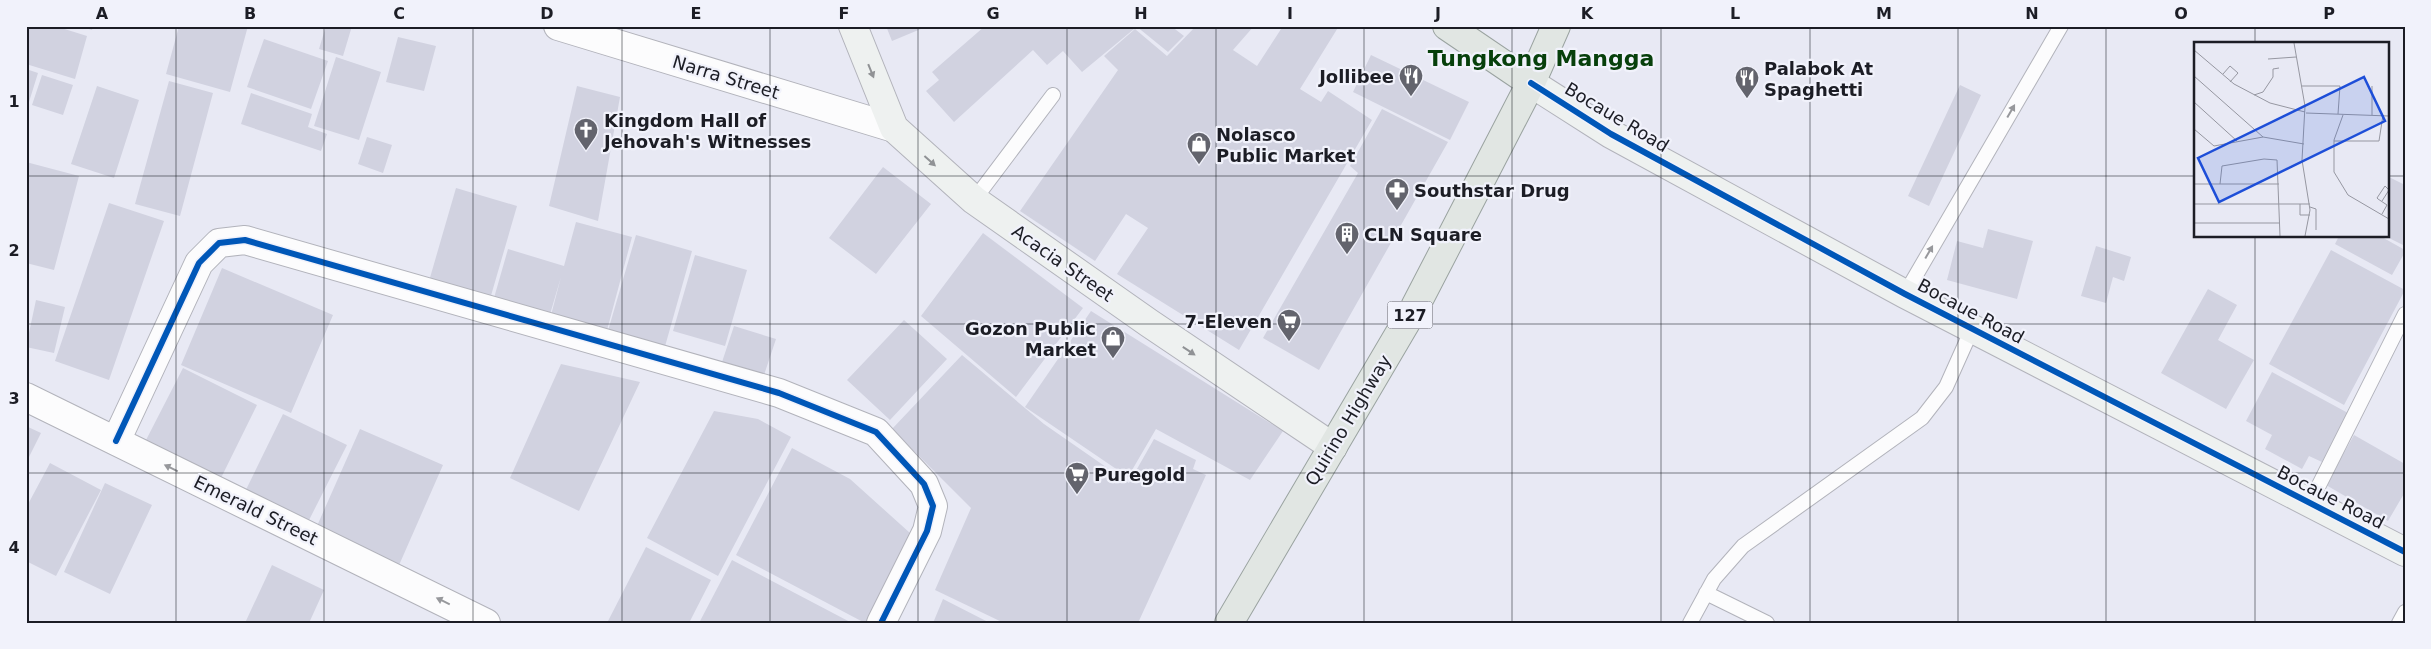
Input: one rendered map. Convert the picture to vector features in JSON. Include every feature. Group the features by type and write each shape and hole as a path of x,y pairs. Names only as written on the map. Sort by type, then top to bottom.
{"main road":[{"path":"1447,26 1531,83"},
{"name":"Quirino Highway","path":"1229,623 1415,307 1531,83 1556,26"}],"street":[{"name":"Narra Street","path":"558,26 894,128"},
{"name":"Acacia Street","path":"853,26 894,128 974,200 1149,323 1332,447"},
{"name":"Bocaue Road","path":"1531,83 1611,134 1905,294 2405,552"},
{"path":"116,441 199,263 219,243 245,240 779,393 876,432 924,484 933,506 927,531 881,623"},
{"name":"Emerald Street","path":"26,397 486,623"}],"lane":[{"path":"1905,294 2061,26"},
{"path":"974,200 1053,95"},
{"path":"2310,503 2405,314"},
{"path":"1690,623 1714,579 1743,546 1922,418 1946,387 1972,329"},
{"path":"1706,592 1767,623"},
{"path":"2398,623 2405,612"}],"building":[{"path":"26,26 55,26 87,36 75,79 26,64"},
{"path":"79,26 93,26 92,30"},
{"path":"179,26 248,26 230,92 166,74"},
{"path":"326,26 352,26 343,56 319,49"},
{"path":"886,26 928,26 892,41"},
{"path":"985,26 1130,26 1134,29 1082,72 1063,51 1047,65 1033,50 954,122 926,91 939,80 932,72"},
{"path":"1136,26 1171,26 1184,36 1168,52"},
{"name":"Nolasco Public Market","path":"1196,26 1254,26 1233,50 1257,66 1283,26 1339,26 1300,89 1321,102 1328,91 1372,120 1239,350 1117,274 1148,228 1126,214 1095,261 1020,211 1118,70 1104,56 1135,29 1167,56"},
{"path":"398,37 436,46 424,91 386,82"},
{"path":"264,39 328,61 311,109 247,87"},
{"name":"Jollibee","path":"1371,55 1469,102 1450,140 1353,92"},
{"path":"336,57 381,72 359,140 314,126"},
{"path":"26,69 38,73 29,102 26,101"},
{"path":"42,75 73,85 63,115 32,105"},
{"path":"169,81 213,93 180,216 135,204"},
{"path":"1960,85 1981,95 1929,206 1908,196"},
{"path":"97,86 139,100 114,178 71,164"},
{"name":"Kingdom Hall of Jehovah's Witnesses","path":"577,86 620,97 598,221 549,206"},
{"path":"251,93 312,114 308,127 327,134 321,151 241,124"},
{"name":"CLN Square","path":"1382,109 1448,142 1319,370 1263,338 1358,173 1350,166"},
{"path":"367,137 392,145 383,173 358,164"},
{"path":"26,162 79,176 54,270 26,263"},
{"path":"883,167 931,204 876,274 829,238"},
{"path":"2388,176 2405,185 2405,246 2388,238"},
{"path":"456,188 517,206 488,306 427,288"},
{"path":"109,203 164,221 109,380 55,361"},
{"path":"576,222 632,237 606,334 550,319 561,277 548,321 492,305 508,249 564,266"},
{"path":"1988,229 2033,241 2017,299 1947,280 1957,241 1983,248"},
{"path":"983,233 1083,308 1016,397 921,316"},
{"path":"636,235 692,251 662,357 605,341"},
{"path":"2338,238 2384,238 2405,250 2405,252 2392,275 2335,244"},
{"path":"2096,246 2131,257 2124,281 2113,277 2106,303 2081,296"},
{"path":"2331,250 2405,290 2344,405 2269,364"},
{"path":"695,255 747,270 725,346 673,331"},
{"path":"222,268 333,315 291,413 181,365"},
{"path":"2208,289 2237,305 2218,340 2254,360 2226,409 2161,373"},
{"path":"36,300 65,307 54,353 26,347"},
{"name":"Gozon Public Market","path":"1091,311 1283,431 1250,480 1156,429 1128,477 1025,407"},
{"path":"904,320 947,359 890,420 847,380"},
{"path":"734,326 776,339 762,381 720,368"},
{"name":"Puregold","path":"962,355 1044,424 1129,483 1154,439 1196,460 1193,469 1206,475 1138,623 1004,623 935,590 971,508 892,429"},
{"path":"561,364 640,382 579,511 510,478"},
{"path":"183,368 257,405 220,480 145,442"},
{"path":"2272,372 2348,413 2322,462 2309,456 2302,469 2265,449 2272,435 2246,421"},
{"path":"714,411 758,419 791,437 718,576 647,538"},
{"path":"283,414 347,445 303,532 240,502"},
{"path":"26,426 41,433 26,463"},
{"path":"360,429 443,465 396,572 313,535"},
{"path":"2354,435 2405,464 2405,492 2388,521 2326,485"},
{"path":"792,448 850,479 920,542 878,623 865,623 736,555"},
{"path":"50,463 101,490 56,576 26,561 26,508"},
{"path":"105,483 152,505 110,594 64,572"},
{"path":"646,547 711,580 689,623 607,623"},
{"path":"732,560 852,623 699,623"},
{"path":"272,565 324,590 309,623 245,623"},
{"path":"943,599 990,623 933,623"}],"cycle path":[{"path":"1531,83 1611,134 1905,294 2405,552"},
{"path":"116,441 199,263 219,243 245,240 779,393 876,432 924,484 933,506 927,531 881,623"}],"place":[{"name":"Jollibee","path":"1411,97"},
{"name":"Palabok At Spaghetti","path":"1747,99"},
{"name":"Kingdom Hall of Jehovah's Witnesses","path":"586,151"},
{"name":"Nolasco Public Market","path":"1199,165"},
{"name":"Southstar Drug","path":"1397,211"},
{"name":"CLN Square","path":"1347,255"},
{"name":"7-Eleven","path":"1289,342"},
{"name":"Gozon Public Market","path":"1113,359"},
{"name":"Puregold","path":"1077,495"}],"district":[{"name":"Tungkong Mangga","path":"1541,58"}]}
